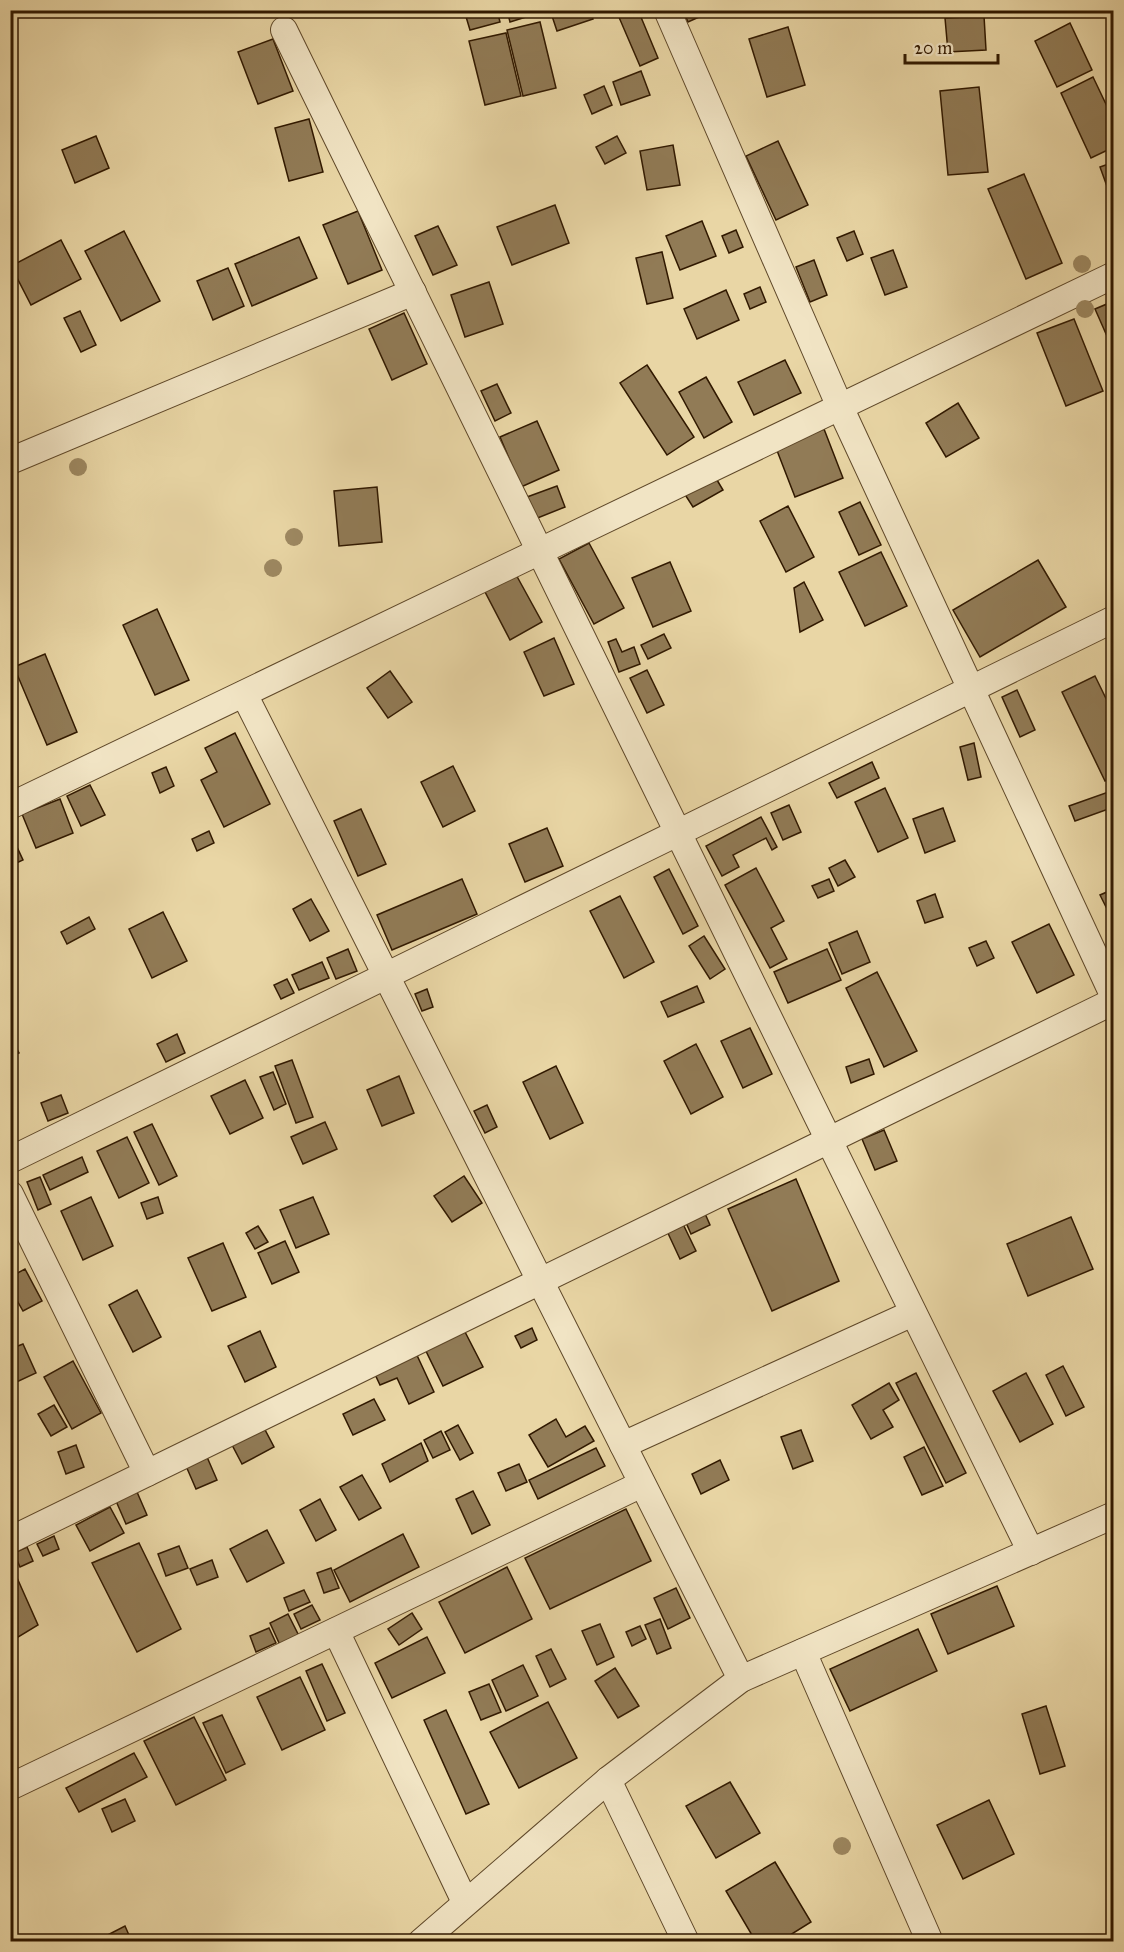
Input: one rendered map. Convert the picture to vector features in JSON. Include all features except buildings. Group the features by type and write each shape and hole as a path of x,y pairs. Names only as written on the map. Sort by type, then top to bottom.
{"street":[{"path":"10,1540 1113,999 840,407 666,10"},
{"path":"284,30 1030,1552"},
{"path":"10,806 1113,275"},
{"path":"10,460 413,292"},
{"path":"10,1160 1113,619"},
{"path":"244,694 741,1679"},
{"path":"10,1194 147,1473"},
{"path":"623,1445 914,1313"},
{"path":"10,1787 642,1484"},
{"path":"421,1941 608,1780 741,1679 1113,1515"},
{"path":"336,1631 465,1902"},
{"path":"803,1652 930,1941"},
{"path":"608,1780 686,1941"}]}
